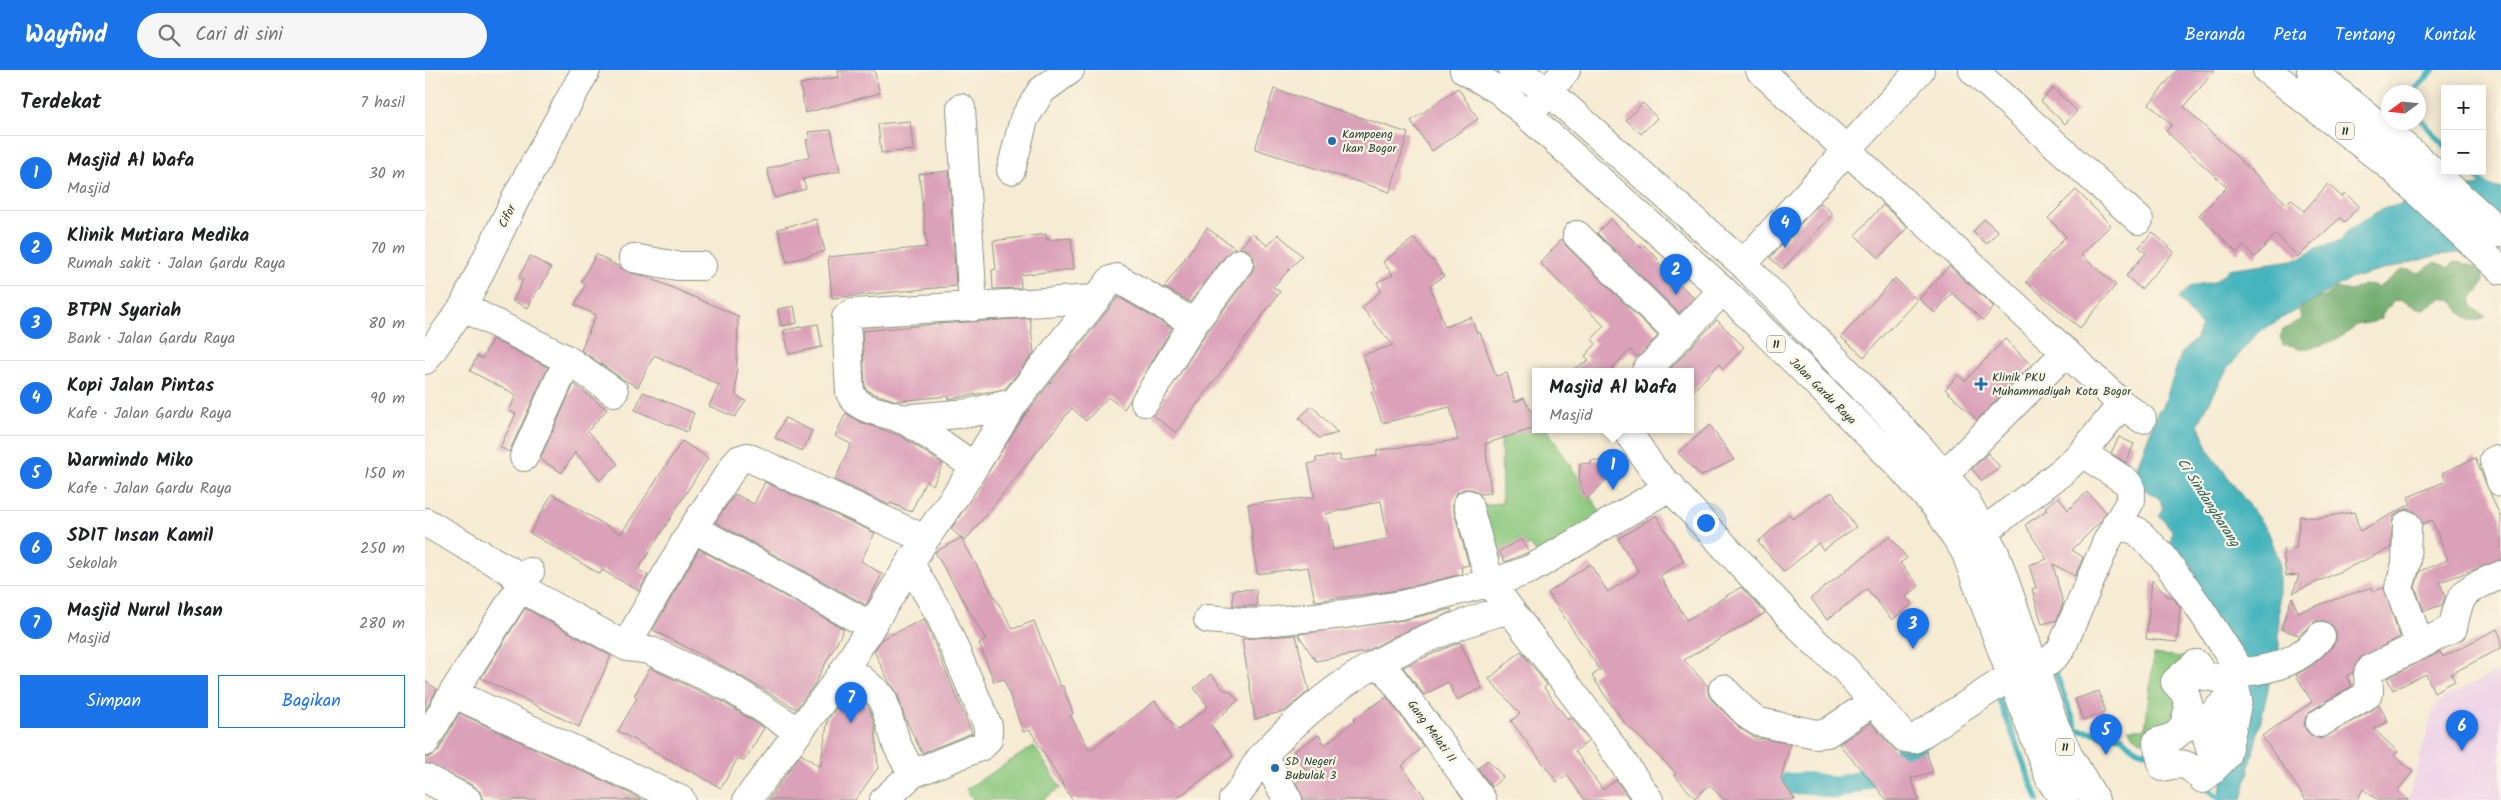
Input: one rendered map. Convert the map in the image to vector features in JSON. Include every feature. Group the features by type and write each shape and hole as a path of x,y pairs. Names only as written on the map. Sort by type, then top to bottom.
{"main road":[{"name":"Cifor","path":"425,360 463,307 517,196 586,70"},
{"path":"1011,170 1024,119 1041,91 1070,70"},
{"name":"Jalan Gardu Raya","path":"1464,70 1500,90 1723,290 1897,463 1937,508 1965,551 2025,680 2095,800"},
{"name":"Jalan Gardu Raya","path":"1513,70 1547,90 1743,264 1916,444 1966,502 1984,531 2006,580 2025,680 2050,779 2064,800"},
{"path":"1528,116 1547,90 1566,70"},
{"path":"1760,70 2132,411 2032,496 1984,531"},
{"path":"1743,264 1920,70"},
{"path":"1973,70 2139,220"},
{"name":"11","path":"2267,70 2307,79 2401,159 2449,184 2501,233"},
{"path":"961,108 973,308"},
{"name":"11","path":"2401,159 2419,195 2501,270"},
{"path":"1577,236 1680,336"},
{"path":"633,258 677,266 702,266"},
{"path":"1145,402 1194,323 1239,263"},
{"path":"747,800 840,677 925,540 1015,403 1111,280 1117,278 1194,323"},
{"path":"1649,368 1723,290"},
{"path":"974,466 901,419 863,407 853,400 850,393 846,318 853,313 973,308 1095,299"},
{"path":"463,307 568,360 615,392"},
{"path":"1944,475 2066,352"},
{"path":"524,457 568,360"},
{"path":"901,419 969,412 1015,403"},
{"path":"1629,433 1652,468 1671,486 1805,633 1845,669 1874,700 1899,732 1909,740 2025,680 2051,662 2061,649 2116,524 2131,500 2131,488 2116,474 2082,453"},
{"path":"1897,463 1916,444"},
{"path":"636,643 693,528 738,460 747,457 925,540"},
{"path":"1208,619 1254,623 1345,614 1401,605 1490,583 1531,569 1671,486"},
{"path":"1468,504 1490,583 1600,729 1649,800"},
{"path":"425,522 636,643 729,687 798,731"},
{"path":"2116,524 2137,531 2163,557 2230,654 2231,688 2225,756 2211,749 2203,779 2192,767 2180,763 2163,767 2157,742 2173,737 2183,729 2189,707 2185,693 2175,682 2196,664 2204,676 2217,678 2231,688"},
{"path":"2407,525 2406,564 2399,588 2420,645"},
{"path":"693,528 871,626"},
{"path":"884,800 912,774 982,746 988,739 988,726 940,615 910,564"},
{"path":"2320,723 2364,697 2369,692 2368,673 2372,668 2453,628 2455,611 2465,591 2501,575"},
{"path":"425,742 521,577"},
{"path":"1233,800 1243,791 1263,755 1312,709 1348,681 1421,642 1476,618 1508,608"},
{"path":"2231,688 2300,656 2321,636"},
{"name":"Gang Melati II","path":"1381,663 1482,800"},
{"path":"840,677 860,678 882,697 897,745 912,774"},
{"path":"1723,689 1749,716 1759,722 1816,734 1827,733 1874,700"},
{"path":"453,693 681,800"},
{"path":"1263,755 1288,800"},
{"path":"425,778 467,800"}],"shaded area":[{"path":"2496,672 2501,683 2501,800 2408,800 2434,708 2443,698"}],"green space":[{"path":"2435,262 2449,268 2454,262 2463,264 2478,269 2482,273 2482,284 2471,299 2473,307 2486,317 2470,320 2448,299 2441,299 2423,309 2402,300 2394,301 2382,314 2382,318 2373,322 2356,325 2346,334 2330,342 2304,348 2283,345 2280,337 2283,330 2302,319 2299,311 2309,299 2324,297 2336,288 2351,291 2367,284 2378,287 2401,271 2412,270 2419,273"},
{"path":"1532,425 1532,433 1550,433 1603,516 1541,558 1530,545 1493,562 1476,506 1502,503 1501,435"},
{"path":"2154,654 2192,658 2196,664 2189,707 2151,743 2138,740 2128,729 2145,729"},
{"path":"1034,746 1061,788 1042,800 973,800 966,789"}],"water":[{"name":"Ci Sindangbarang","path":"2479,185 2501,188 2501,249 2438,255 2350,279 2258,332 2227,369 2198,424 2210,453 2268,531 2279,560 2279,649 2276,662 2239,668 2170,550 2172,530 2159,515 2163,510 2160,499 2142,488 2141,472 2136,469 2158,411 2163,407 2181,354 2196,338 2201,326 2178,298 2192,285 2215,282 2228,269 2300,259 2316,248 2341,241 2348,230 2382,209"},
{"path":"2272,672 2242,800 2218,800 2246,674"}],"building":[{"path":"838,70 874,70 880,93 805,113 800,84 839,77"},
{"path":"2177,70 2215,70 2184,107 2287,204 2291,199 2304,211 2328,184 2342,197 2345,193 2359,206 2345,222 2340,218 2298,257 2276,234 2255,257 2244,246 2237,253 2199,215 2227,187 2166,131 2172,125 2149,104"},
{"path":"1458,88 1478,119 1432,151 1411,121"},
{"path":"2053,88 2077,111 2065,124 2041,101"},
{"name":"Kampoeng Ikan Bogor","path":"1274,89 1408,133 1390,192 1255,149"},
{"path":"1643,103 1657,118 1641,134 1626,120"},
{"path":"910,121 913,150 881,153 878,124"},
{"path":"831,130 840,171 803,179 806,189 775,198 767,169 810,156 806,140 810,139 808,132"},
{"path":"949,171 956,286 832,298 828,257 927,247 919,174"},
{"path":"2076,190 2111,225 2081,255 2116,285 2080,328 2026,282 2066,236 2048,218"},
{"path":"1820,202 1833,214 1783,269 1770,258"},
{"path":"1883,205 1908,227 1879,258 1855,235"},
{"path":"816,219 825,251 787,262 778,229"},
{"path":"1611,219 1641,248 1644,245 1658,259 1656,261 1694,298 1679,313 1597,233"},
{"path":"1984,219 1998,231 1987,244 1973,232"},
{"path":"1207,228 1235,248 1227,254 1190,302 1164,287"},
{"path":"2153,232 2174,252 2141,289 2126,276 2146,253 2139,247"},
{"path":"1252,233 1268,246 1278,234 1302,256 1273,287 1280,292 1176,433 1153,415 1207,332 1252,272 1255,264 1253,256 1248,250 1240,248"},
{"path":"1046,234 1047,240 1071,238 1074,269 1020,275 1021,288 993,289 992,270 996,269 993,241"},
{"path":"1414,238 1444,276 1430,286 1445,327 1471,317 1477,333 1480,332 1496,376 1507,373 1515,402 1524,398 1532,413 1532,429 1485,444 1491,493 1480,494 1472,489 1464,489 1457,493 1453,500 1453,508 1469,565 1461,567 1462,574 1398,590 1315,601 1308,567 1257,574 1248,504 1315,497 1308,464 1316,462 1316,458 1340,455 1340,461 1377,456 1377,450 1458,440 1450,407 1382,423 1371,391 1375,389 1363,355 1393,345 1362,308 1381,291 1377,282 1393,275 1383,262","holes":["1381,501 1388,539 1333,550 1326,514"]},
{"path":"1562,239 1566,246 1658,336 1638,357 1630,350 1613,368 1575,368 1589,360 1585,356 1596,344 1592,339 1604,326 1540,263"},
{"path":"596,254 630,273 645,276 738,316 736,396 746,401 735,417 709,406 719,385 654,355 638,387 624,380 581,350 596,315 575,305 585,285 581,282"},
{"path":"530,256 551,268 540,289 538,287 528,308 513,301 523,280 519,277"},
{"path":"1949,266 1994,307 1983,320 1952,293 1935,313 1919,299"},
{"path":"1895,278 1917,300 1864,357 1841,337"},
{"path":"1118,297 1172,328 1130,400 1124,409 1108,397 1086,421 1072,408 965,541 951,529 1027,412"},
{"path":"794,306 797,323 781,326 778,309"},
{"path":"1030,318 1034,353 1005,389 949,399 948,396 897,401 872,393 865,388 862,331"},
{"path":"1717,320 1744,347 1723,369 1719,364 1694,390 1694,368 1671,368"},
{"path":"818,324 822,347 789,354 784,330"},
{"path":"492,339 548,367 509,452 500,447 516,414 509,411 516,395 470,371 477,356 482,359"},
{"name":"Klinik PKU Muhammadiyah Kota Bogor","path":"2005,339 2031,365 1977,420 1945,389 1959,375 1965,381"},
{"path":"574,384 607,409 588,431 618,464 600,480 575,452 562,473 540,459"},
{"path":"643,392 694,413 687,432 635,410"},
{"path":"1312,406 1338,433 1319,438 1299,418"},
{"path":"846,413 860,422 901,436 943,464 933,485 926,481 911,512 891,503 889,505 835,480 851,444 835,436"},
{"path":"785,418 812,431 802,451 775,438"},
{"path":"1710,425 1734,460 1701,476 1678,453"},
{"path":"2119,437 2134,444 2126,463 2111,453"},
{"path":"682,441 708,458 638,570 648,575 639,591 602,570 600,574 530,533 552,494 621,534"},
{"path":"1988,453 2000,467 1982,481 1972,469"},
{"path":"2475,458 2501,518 2501,560 2440,582 2445,597 2442,605 2424,611 2415,587 2420,571 2448,560 2432,520 2422,524 2416,512 2408,509 2399,512 2393,517 2391,548 2293,593 2299,575 2286,576 2283,549 2296,548 2300,516 2317,518 2354,512 2360,531 2411,504 2408,497 2446,481 2442,473"},
{"path":"1591,460 1624,462 1587,499 1579,483 1580,463 1591,464"},
{"path":"765,482 875,533 861,561 882,574 866,605 715,522 735,494 754,504"},
{"path":"1832,492 1856,527 1823,550 1818,543 1784,572 1758,542 1789,514 1793,519"},
{"path":"2087,492 2106,512 2101,521 2072,550 2083,557 2075,576 2053,564 2063,604 2057,620 2042,624 2032,589 2036,588 2029,565 2047,559 2025,525 2047,510 2045,507 2059,497 2068,510"},
{"path":"1656,515 1684,561 1660,576 1687,620 1741,587 1765,613 1684,660 1708,686 1708,693 1712,700 1741,729 1759,740 1760,738 1790,744 1781,779 1795,800 1724,800 1709,785 1695,798 1674,775 1676,773 1623,721 1592,676 1600,670 1548,593 1590,564 1608,592 1639,572 1618,539"},
{"path":"1890,536 1907,558 1900,563 1919,586 1906,597 1912,604 1892,620 1867,589 1827,620 1811,598"},
{"path":"961,538 1013,629 1034,621 1060,686 1063,686 1073,714 1070,715 1090,750 1155,701 1178,730 1207,708 1207,705 1194,688 1211,674 1224,690 1230,691 1238,700 1211,725 1233,756 1175,800 1072,800 1030,730 1023,732 1004,679 994,682 979,643 986,640 935,552"},
{"path":"1522,539 1529,552 1505,562 1499,551"},
{"path":"699,549 844,629 814,685 796,709 736,673 653,630"},
{"path":"2152,580 2167,596 2173,597 2180,608 2177,642 2146,639"},
{"path":"2372,587 2373,591 2384,588 2400,637 2360,658 2353,672 2346,676 2352,686 2312,710 2306,716 2304,724 2306,730 2312,736 2321,739 2372,710 2379,704 2388,722 2374,729 2398,752 2394,755 2413,772 2397,791 2409,800 2377,800 2363,789 2357,800 2306,800 2262,736 2312,702 2296,675 2314,664 2332,647 2336,640 2336,632 2332,625 2324,621 2316,621 2299,635 2281,629 2292,597 2298,612"},
{"path":"1256,589 1257,606 1233,606 1233,590"},
{"path":"525,608 611,656 579,727 481,678"},
{"path":"1451,609 1452,612 1399,634 1365,652 1316,661 1298,634 1404,620"},
{"path":"924,619 972,733 922,753 904,716 897,692 889,682 874,651 882,639"},
{"path":"2497,629 2501,638 2501,648 2451,674 2455,681 2434,692 2426,674 2393,690 2387,678 2440,652 2443,657"},
{"path":"1296,635 1309,691 1285,711 1255,719 1242,639"},
{"path":"1460,642 1482,688 1457,700 1448,682 1424,695 1403,667"},
{"path":"1521,651 1547,685 1544,688 1568,720 1571,717 1589,741 1575,751 1603,790 1616,780 1630,800 1585,800 1567,775 1557,782 1511,721 1520,714 1489,679"},
{"path":"650,668 721,701 764,728 744,761 738,758 721,788 618,731 637,698 634,696"},
{"path":"425,681 437,689 425,711"},
{"path":"2099,691 2105,712 2083,720 2075,699"},
{"path":"846,695 858,697 868,706 875,726 878,768 855,800 768,800 801,754 820,767 828,719"},
{"path":"1387,697 1423,746 1402,766 1427,800 1304,800 1296,783 1309,775 1294,751 1319,735 1325,745 1355,720 1354,718"},
{"path":"459,713 642,800 483,800 480,792 474,786 425,762 425,758 432,756 439,750"},
{"path":"1871,723 1893,748 1905,757 1926,751 1933,772 1911,778 1919,800 1887,800 1839,744"},
{"path":"1488,760 1503,777 1492,787 1478,768"}],"waterway":[{"path":"2419,85 2433,70"},
{"path":"2426,126 2441,142"},
{"path":"2474,175 2501,199"},
{"path":"2053,666 2077,730 2122,737 2135,749 2147,752 2152,751"},
{"path":"1997,694 2038,800"},
{"path":"1767,800 1787,784 1811,783 1835,788 1857,782 1892,766 1917,742 1930,733"},
{"path":"2203,785 2222,800"}],"place":[{"name":"Kampoeng Ikan Bogor","path":"1332,141"},
{"name":"Kopi Jalan Pintas","path":"1785,248"},
{"name":"Klinik Mutiara Medika","path":"1676,295"},
{"name":"Klinik PKU Muhammadiyah Kota Bogor","path":"1981,384"},
{"name":"Masjid Al Wafa","path":"1613,490"},
{"name":"BTPN Syariah","path":"1913,649"},
{"name":"Masjid Nurul Ihsan","path":"851,723"},
{"name":"SDIT Insan Kamil","path":"2462,751"},
{"name":"Warmindo Miko","path":"2106,755"},
{"name":"SD Negeri Bubulak 3","path":"1275,768"}]}
